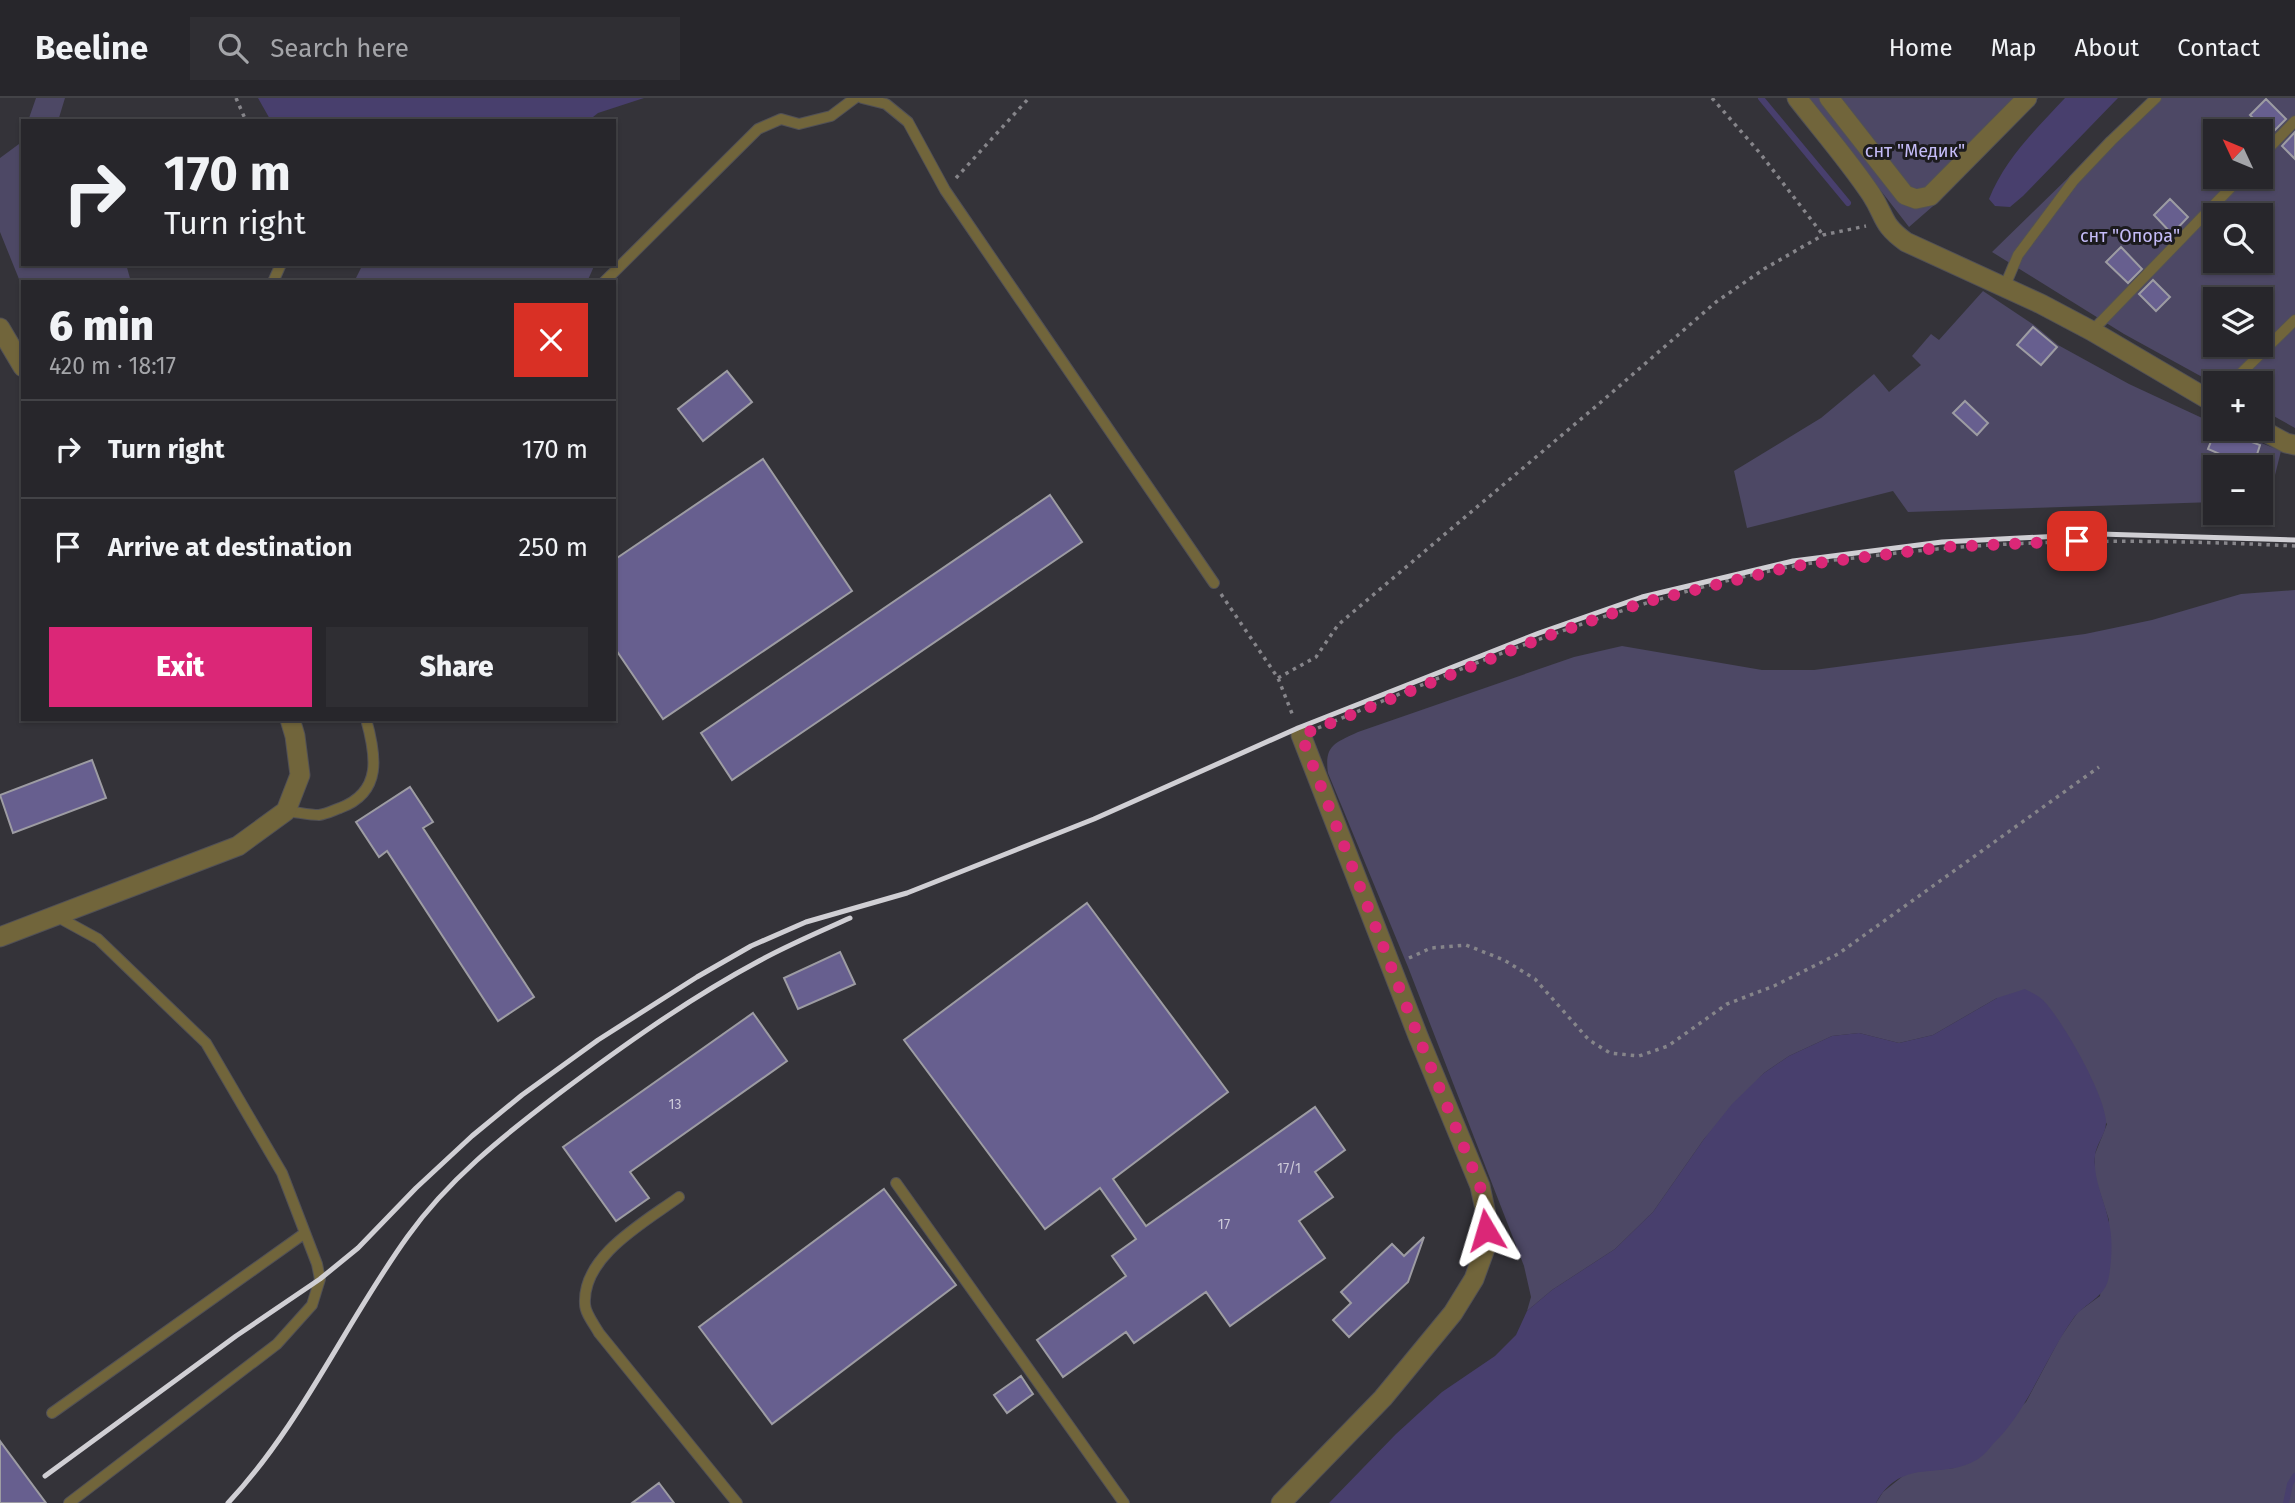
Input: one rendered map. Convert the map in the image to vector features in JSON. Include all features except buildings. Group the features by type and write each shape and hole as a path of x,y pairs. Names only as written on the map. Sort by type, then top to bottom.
{"street":[{"path":"1797,98 1872,196 1885,223 1906,242 2041,304 2203,396"},
{"path":"1829,98 1890,178 1905,195 1916,199 1930,196 2019,101"},
{"path":"0,328 21,365"},
{"path":"2273,436 2295,445"},
{"path":"0,937 238,846 286,811 300,775 291,721"},
{"path":"1281,1503 1384,1398 1453,1313 1474,1279 1486,1246 1486,1214 1480,1186 1301,735"}],"lane":[{"path":"606,280 758,129 780,119 799,124 831,116 855,98"},
{"path":"862,98 886,104 908,122 945,190 1214,583"},
{"path":"2004,288 2018,255 2074,180 2157,98"},
{"path":"2273,144 2295,121"},
{"path":"2092,331 2229,189"},
{"path":"2243,371 2295,320"},
{"path":"286,811 321,815 349,804 365,791 374,771 373,745 367,721"},
{"path":"56,916 98,939 206,1043 282,1172 320,1279 312,1305 276,1344 69,1503"},
{"path":"896,1183 1124,1503"},
{"path":"679,1197 619,1241 596,1264 586,1282 585,1306 599,1333 737,1503"},
{"path":"52,1413 305,1233"}],"path":[{"path":"236,98 245,119"},
{"path":"945,190 1028,98"},
{"path":"1712,98 1759,152 1822,235"},
{"path":"1278,678 1316,657 1339,625 1353,611 1716,302 1764,269 1822,235 1885,223"},
{"path":"1301,735 1419,686 1645,602 1794,566 1945,547 2103,540 2295,546"},
{"path":"1214,583 1278,678 1291,711"},
{"path":"1392,967 1431,947 1466,945 1504,960 1535,979 1589,1040 1610,1053 1639,1056 1668,1046 1727,1004 1774,986 1838,954 2099,767"}],"green space":[{"path":"36,98 65,98 59,119 29,119"},
{"name":"снт \"Медик\"","path":"1809,98 2038,98 1940,200 1909,227"},
{"name":"снт \"Опора\"","path":"2150,98 2295,98 2295,428 2273,416 2273,371 2203,371 2203,377 2124,334 1992,252"},
{"path":"21,140 21,266 127,266 130,280 21,280 21,284 0,232 0,158"},
{"path":"362,266 594,266 588,280 355,280"},
{"path":"1983,291 2034,325 2058,345 2129,384 2203,418 2203,441 2256,441 2281,451 2273,483 2273,455 2203,455 2203,502 1908,512 1893,491 1747,528 1734,471 1821,418 1874,374 1889,392 1921,365 1912,356 1931,334 1939,340"},
{"path":"2295,590 2295,1503 1876,1503 1883,1492 1908,1472 1954,1468 2026,1402 2060,1338 2078,1312 2100,1296 2109,1220 2095,1178 2095,1154 2107,1124 1997,998 1933,1035 1899,1043 1859,1033 1832,1036 1789,1056 1764,1073 1704,1139 1653,1212 1615,1249 1552,1290 1527,1311 1531,1297 1524,1266 1408,967 1328,773 1328,756 1333,746 1358,732 1574,657 1622,646 1762,670 1814,670 2085,634 2152,620 2241,594"}],"shaded area":[{"path":"258,98 644,98 598,113 590,119 270,119"},
{"path":"2065,98 2118,98 2023,196 2010,207 1995,206 1989,199 2004,171 2022,145"},
{"path":"2025,989 2043,1000 2061,1024 2081,1058 2104,1109 2106,1125 2096,1152 2095,1164 2110,1225 2111,1262 2104,1290 2073,1319 2017,1415 1980,1457 1964,1466 1910,1474 1898,1479 1876,1503 1329,1503 1396,1434 1442,1392 1495,1356 1516,1335 1527,1311 1552,1290 1615,1249 1653,1212 1704,1139 1732,1104 1764,1073 1789,1056 1832,1036 1859,1033 1899,1043 1933,1035 1997,998"}],"waterway":[{"path":"1761,98 1848,203"},
{"path":"2286,1503 2290,1484 2295,1476"}],"railway":[{"path":"45,1476 236,1336 320,1279 358,1248 416,1188 472,1136 522,1095 598,1040 697,977 751,946 806,922 907,893 1094,819 1298,728 1539,633 1642,597 1793,561 1942,542 2100,534 2295,540"},
{"path":"228,1503 301,1407 408,1236 440,1196 477,1160 557,1095 681,1007 770,955 850,918"}],"route":[{"path":"1486,1230 1486,1214 1480,1186 1418,1036 1301,735 1542,638 1645,602 1794,566 1945,547 2077,541"}]}
